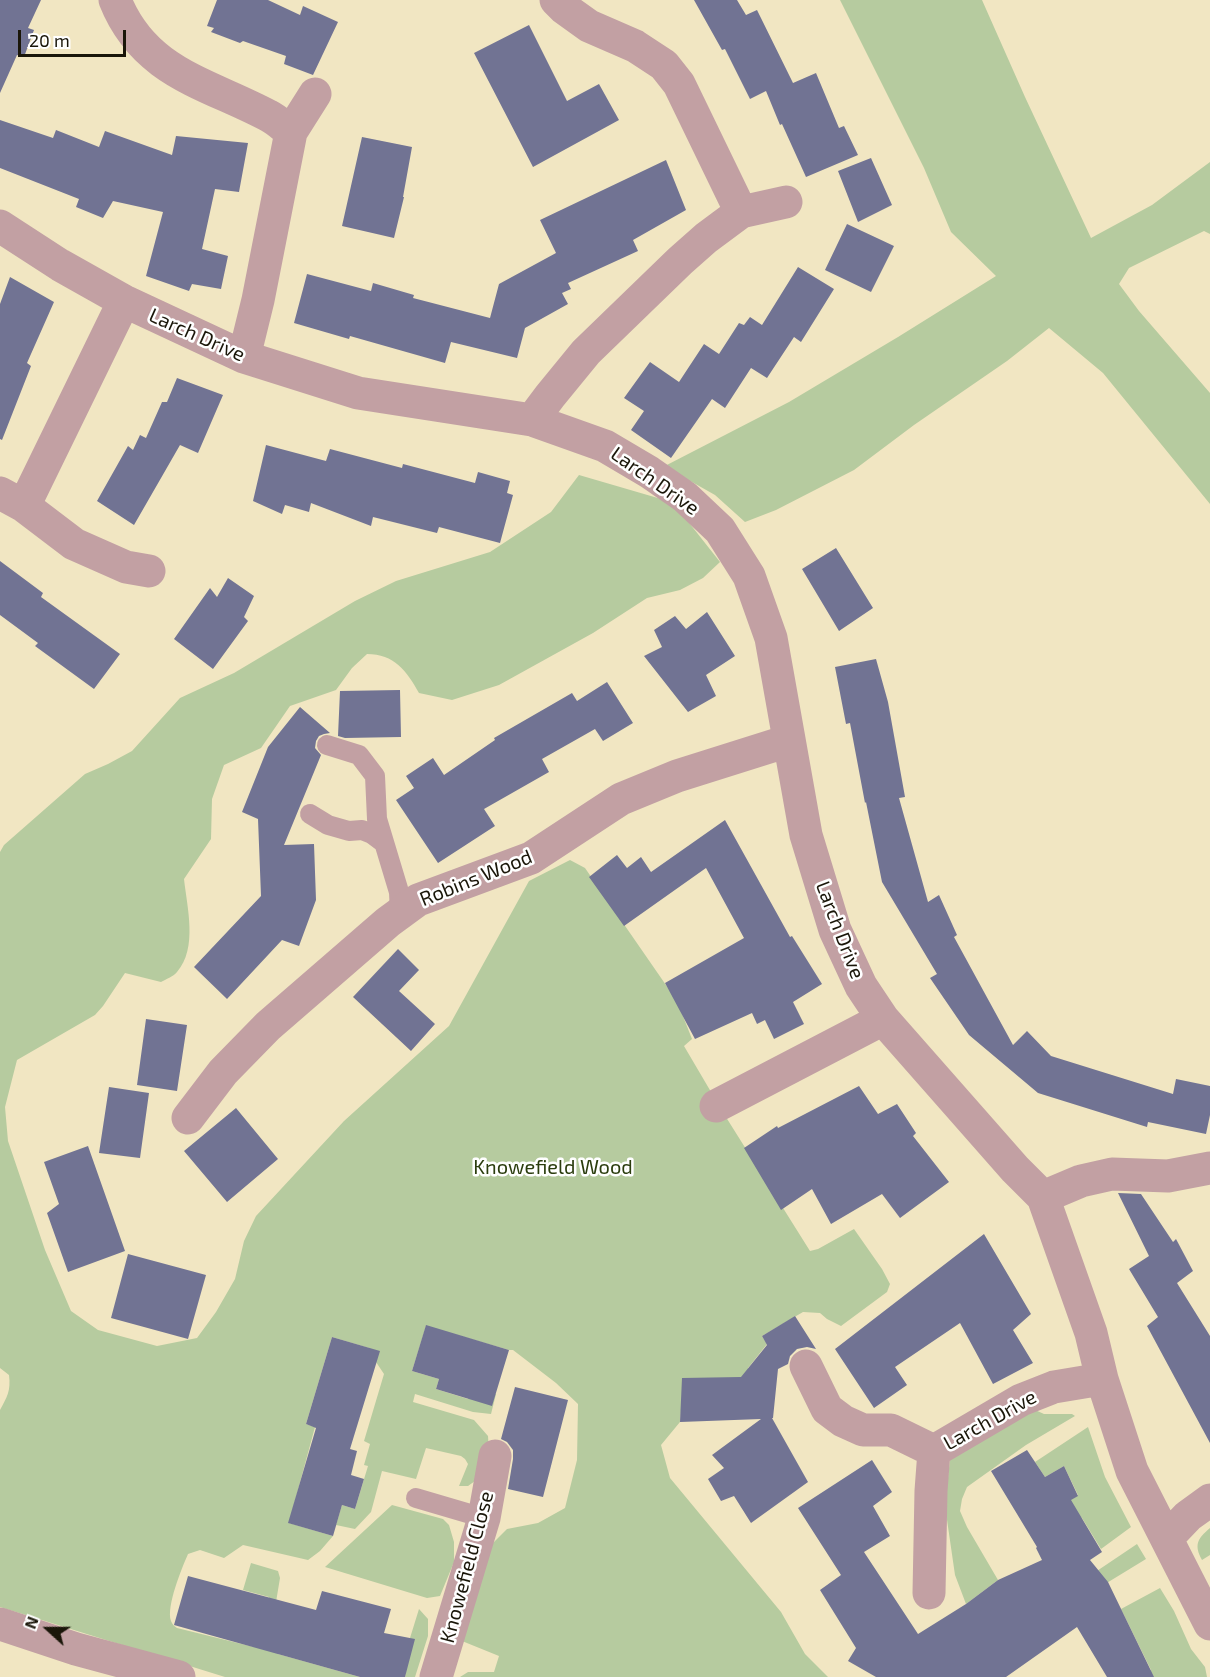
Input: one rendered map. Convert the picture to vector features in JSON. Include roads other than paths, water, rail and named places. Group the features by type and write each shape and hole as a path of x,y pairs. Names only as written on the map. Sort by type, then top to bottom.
{"street":[{"path":"114,0 122,19 149,52 190,80 271,117 291,132"},
{"path":"556,0 589,26 635,46 664,65 679,84 741,212"},
{"path":"244,357 258,300 291,132 315,94"},
{"path":"532,420 586,352 706,238 741,212 786,202"},
{"name":"Larch Drive","path":"0,226 60,266 124,301 244,357 358,393 532,420 605,446 685,497 720,530 749,576 771,638 806,835 835,930 861,986 883,1019 1015,1169 1044,1197 1091,1333 1102,1379 1132,1471 1210,1624"},
{"path":"124,301 12,500 74,544 126,567 149,572"},
{"name":"Robins Wood","path":"188,1118 223,1072 268,1026 418,900 531,858 621,799 677,776 788,741"},
{"path":"716,1106 883,1019"},
{"path":"1044,1197 1081,1181 1112,1174 1168,1176 1210,1168"},
{"name":"Larch Drive","path":"806,1365 827,1409 843,1421 863,1430 891,1430 934,1451 1021,1400 1054,1387 1102,1379"},
{"path":"929,1593 934,1451"},
{"name":"Knowefield Close","path":"436,1677 484,1518 495,1456"},
{"path":"1167,1538 1188,1516 1210,1500"},
{"path":"0,1624 76,1649 179,1677"}],"lane":[{"path":"327,745 359,755 375,776 378,819 399,892 400,913"},
{"path":"310,814 328,825 349,831 362,830 384,843"},
{"path":"416,1498 484,1518"}],"park label":[{"name":"Knowefield Wood","path":"553,1167"}]}
